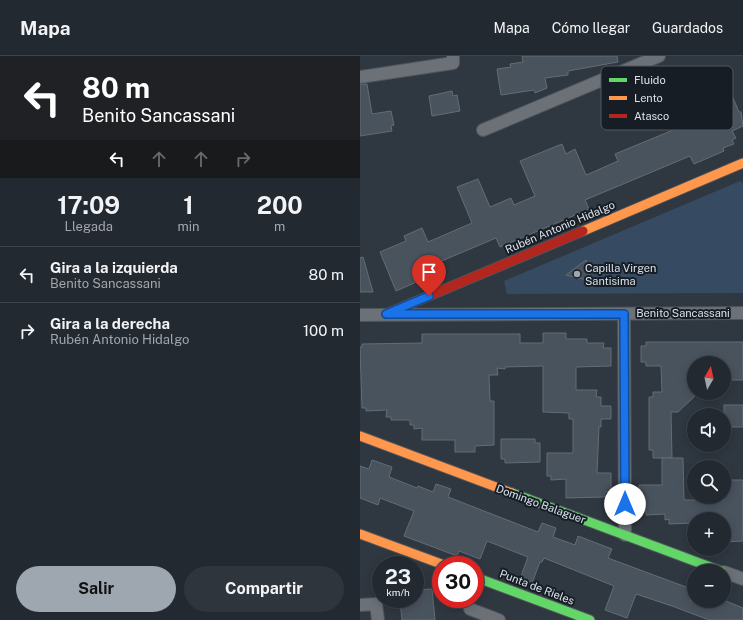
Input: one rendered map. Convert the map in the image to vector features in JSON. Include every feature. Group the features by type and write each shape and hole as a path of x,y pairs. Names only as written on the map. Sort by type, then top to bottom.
{"street":[{"path":"360,77 453,63 453,56"},
{"path":"635,66 659,56"},
{"path":"483,130 601,80"},
{"name":"Rubén Antonio Hidalgo","path":"386,314 743,162"},
{"name":"Benito Sancassani","path":"360,315 743,313"},
{"path":"624,314 625,535"},
{"name":"Domingo Balaguer","path":"360,436 702,564"},
{"path":"360,534 432,561"},
{"name":"Domingo Balaguer","path":"731,575 743,579"},
{"name":"Punta de Rieles","path":"484,580 590,620"},
{"path":"360,605 376,604 378,620"},
{"path":"470,609 500,620"}],"shaded area":[{"path":"740,181 743,183 743,293 507,294 504,281"}],"building":[{"path":"522,56 617,56 618,62 568,71 568,75 545,78 547,88 535,93 534,90 501,95 497,69 511,67 510,64 523,62"},
{"path":"360,84 367,84 372,114 391,111 394,125 391,126 392,131 360,136"},
{"path":"452,91 453,96 457,95 460,111 432,116 429,96"},
{"path":"733,98 739,112 741,112 743,126 732,131 736,138 732,140 734,144 723,148 724,151 694,164 690,156 585,200 589,209 500,247 496,238 425,268 428,277 396,291 380,252 406,241 404,236 422,228 428,242 472,223 457,187 478,179 490,207 511,198 514,205 535,196 520,161 562,144 566,154 575,149 586,175 618,161 615,154 673,130 733,130"},
{"path":"363,257 373,292 360,292 360,258"},
{"name":"Capilla Virgen Santisima","path":"586,260 591,281 566,275"},
{"path":"543,333 566,333 566,339 587,339 587,343 604,343 603,348 611,348 611,366 576,367 576,390 597,390 596,397 601,397 601,406 611,406 611,419 601,419 601,427 599,427 597,473 611,473 611,492 605,492 605,497 566,498 566,479 551,480 551,476 547,476 547,453 573,453 573,419 569,419 569,413 543,412 543,366 505,367 505,369 497,368 498,375 489,375 490,401 494,401 494,445 475,446 475,452 455,452 455,440 422,440 422,428 414,429 414,425 410,425 410,420 391,420 391,417 386,417 387,410 366,411 366,408 362,408 360,347 362,347 362,344 422,343 422,334 520,334 520,343 543,343"},
{"path":"646,342 743,342 743,380 731,380 731,356 687,356 687,400 691,400 678,412 671,412 672,458 653,458 653,450 649,450 649,397 653,397 653,392 662,392 661,366 646,366 646,362 641,362 641,346 646,346"},
{"path":"724,405 743,405 743,427 731,427 731,408 724,408"},
{"path":"501,439 535,439 535,443 540,443 540,462 505,463 505,459 501,459"},
{"path":"662,458 683,458 684,500 687,500 687,504 731,504 731,480 743,480 743,541 731,542 731,512 687,512 687,523 669,524 669,519 665,520 665,514 646,515 646,510 639,510 639,485 662,485"},
{"path":"372,460 392,467 389,477 417,488 418,486 433,492 436,484 451,489 448,497 538,532 542,523 556,528 553,537 575,545 578,536 612,549 608,558 687,587 687,608 731,608 731,603 743,608 743,620 709,620 636,594 627,618 605,610 614,586 544,558 542,562 540,562 532,583 520,579 528,557 487,541 481,556 472,556 459,551 457,556 404,536 414,511 380,498 378,505 360,498 360,466 369,469"},
{"path":"424,589 432,589 432,608 434,608 435,620 402,620 401,608 424,608"}],"traffic: fast":[{"path":"512,493 702,564"},
{"path":"484,580 590,620"}],"traffic: slow":[{"path":"583,231 743,163"},
{"path":"360,436 512,493"},
{"path":"360,534 432,561"}],"traffic: jam":[{"path":"386,314 583,231"}],"place":[{"name":"Capilla Virgen Santisima","path":"577,274"}],"route":[{"path":"429,296 386,314 624,314 625,504"}]}
